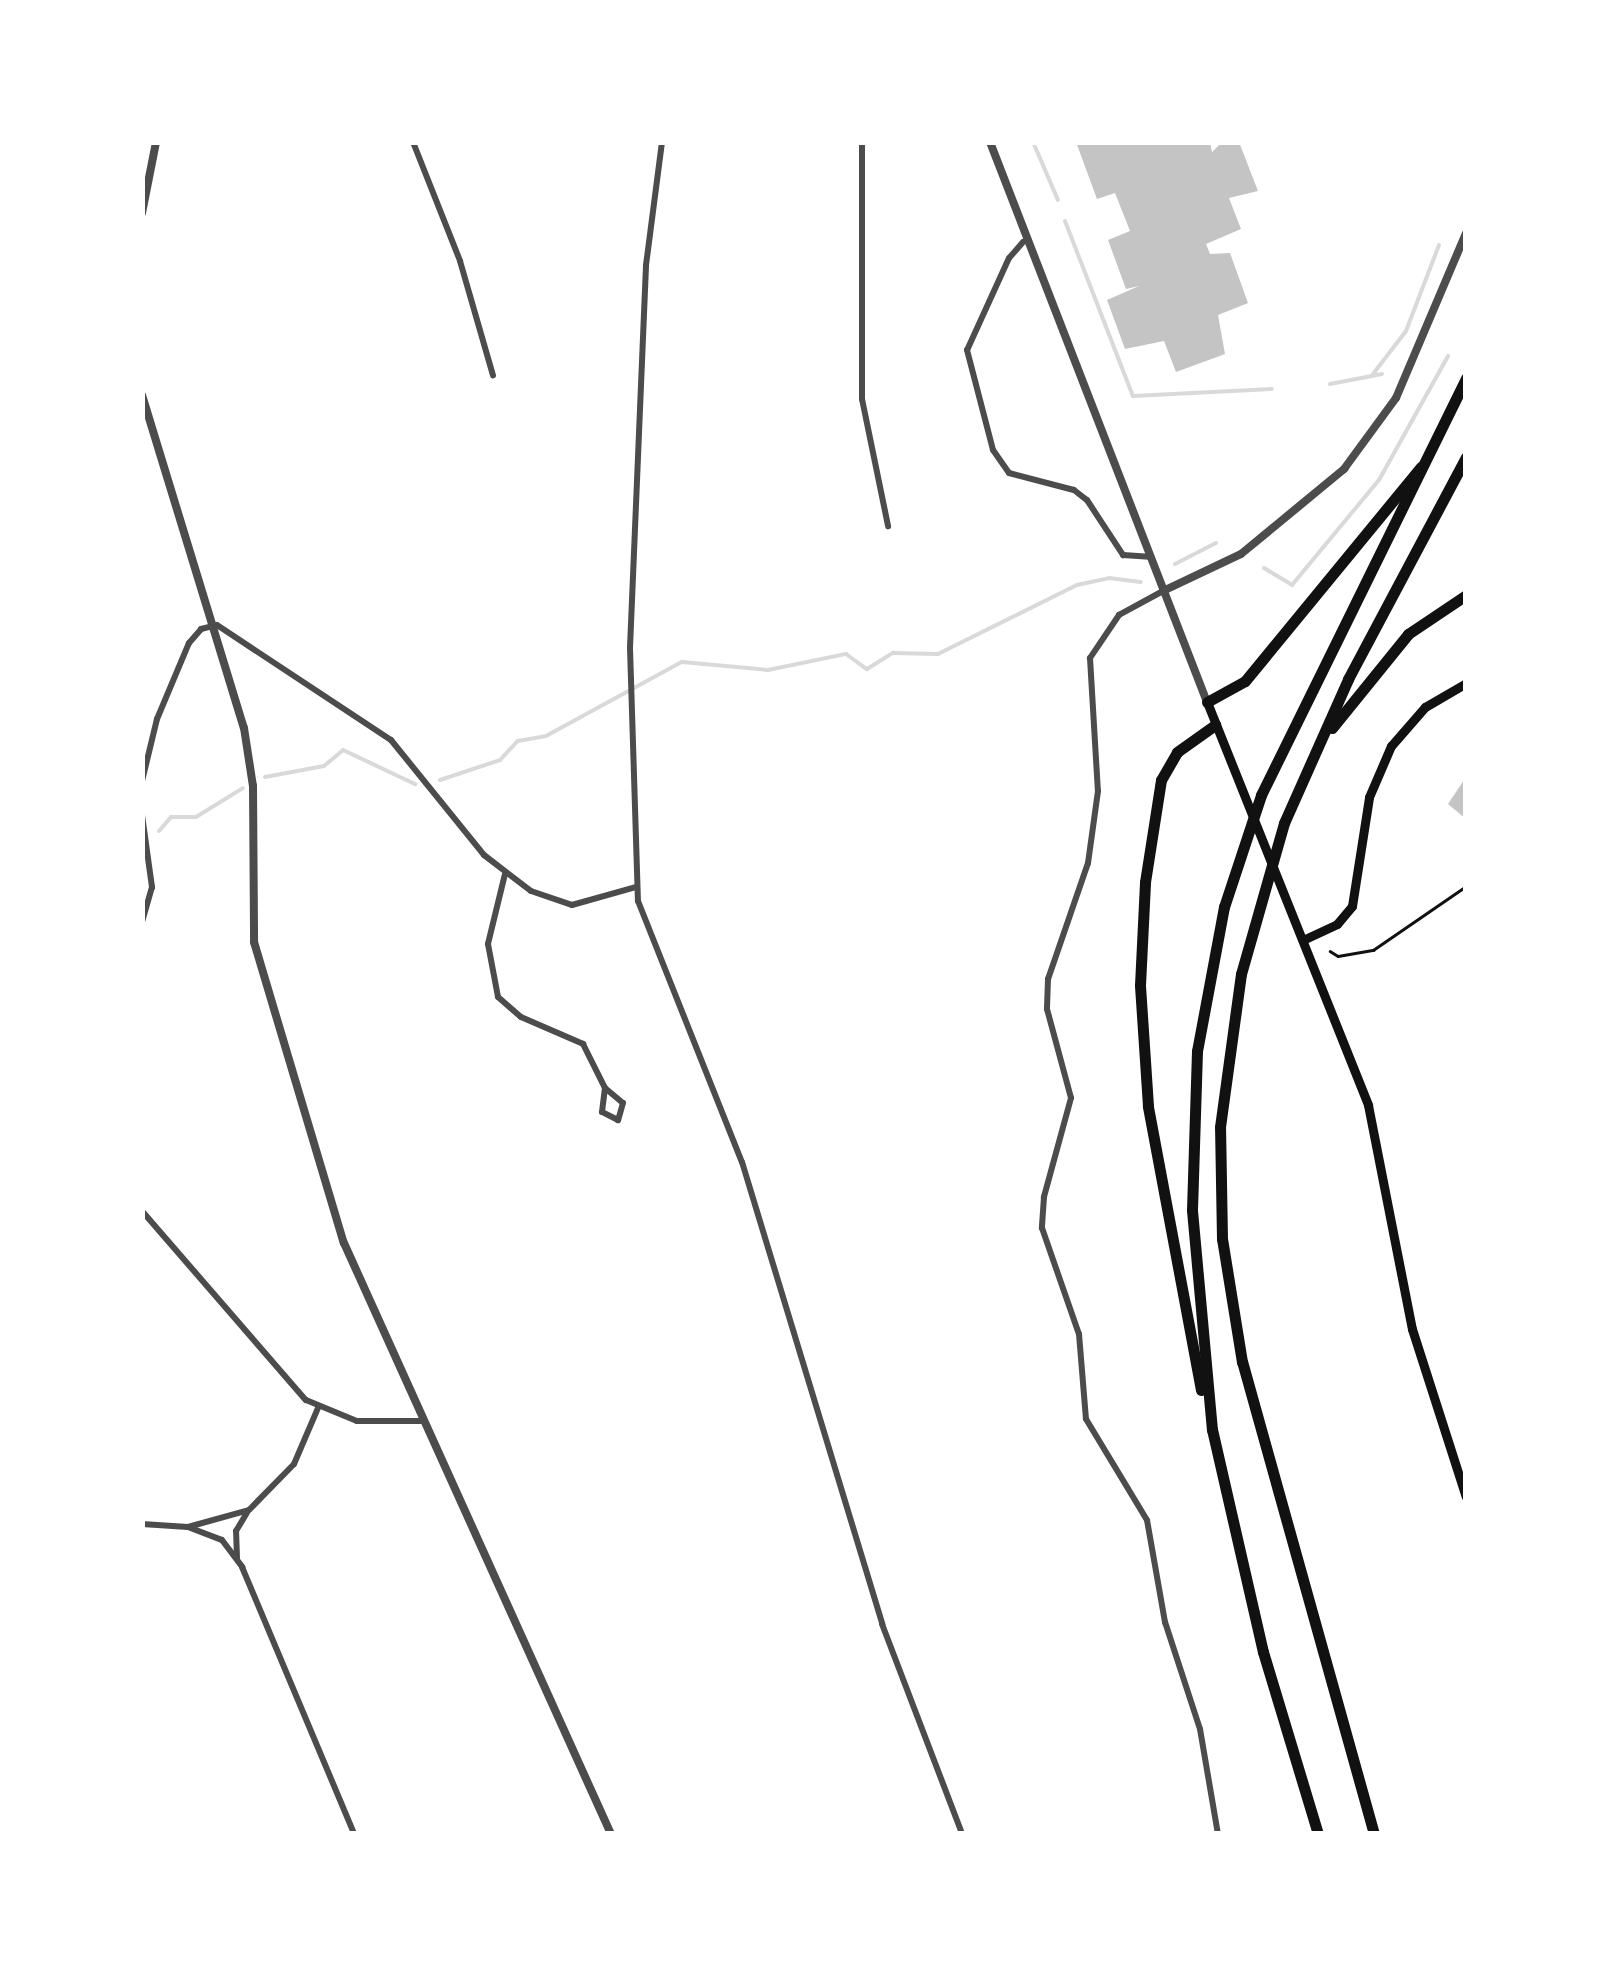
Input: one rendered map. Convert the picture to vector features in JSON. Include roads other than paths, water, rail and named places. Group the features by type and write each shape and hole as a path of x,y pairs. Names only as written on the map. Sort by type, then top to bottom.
{"highway":[{"path":"1212,1430 1190,1164 1204,995 1224,907 1282,743 1436,447 1466,378"},
{"path":"1207,702 1244,681 1436,447"},
{"path":"1374,1834 1268,1465 1231,1307 1219,1161 1241,974 1300,782 1466,457"},
{"path":"1315,752 1390,652 1423,620 1466,594"},
{"path":"1215,725 1177,752 1161,780 1145,882 1140,984 1148,1106 1194,1366 1263,1652 1318,1834"}],"main road":[{"path":"1306,939 1337,924 1352,906 1369,797 1391,746 1425,707 1466,683"},
{"path":"1207,702 1306,939 1378,1137 1412,1329 1466,1497"}],"street":[{"path":"142,213 156,142"},
{"path":"413,142 460,261 493,375"},
{"path":"662,142 646,266 631,670 636,887 645,927 742,1162 882,1624 962,1834"},
{"path":"862,142 862,399 888,526"},
{"path":"990,142 1023,242 1207,702"},
{"path":"1218,1834 1200,1729 1172,1651 1147,1520 1086,1420 1079,1334 1042,1228 1044,1197 1072,1098 1046,1010 1048,980 1083,883 1097,805 1090,658 1119,616 1241,554 1344,469 1396,398 1466,234"},
{"path":"1023,242 1009,258 968,350 993,450 1009,474 1074,490 1087,500 1124,555 1149,556"},
{"path":"142,395 250,754 252,921 262,985 344,1243 421,1421 612,1834"},
{"path":"214,625 391,740 506,874 547,900 572,905 636,887"},
{"path":"142,781 153,731 189,643 214,625"},
{"path":"142,816 152,887 142,923"},
{"path":"506,874 488,944 498,996 521,1017 576,1038 604,1088 623,1103 618,1120 602,1112 604,1088"},
{"path":"142,1211 285,1382 318,1408 357,1422 421,1421"},
{"path":"237,1559 236,1532 249,1510 294,1464 318,1408"},
{"path":"188,1527 249,1510"},
{"path":"142,1524 188,1527 222,1540 237,1559 354,1834"}],"waterway":[{"path":"1033,142 1058,200"},
{"path":"1065,221 1133,396 1272,389"},
{"path":"1373,374 1406,331 1439,245"},
{"path":"1264,568 1292,585 1379,480 1448,356"},
{"path":"1330,384 1382,374"},
{"path":"1175,564 1216,543"},
{"path":"440,780 500,760 518,741 546,736 682,662 768,670 846,654 867,669 893,653 938,654 1077,585 1109,578 1141,582"},
{"path":"265,777 324,766 343,750 415,784"},
{"path":"159,831 171,817 196,817 243,788"}]}
